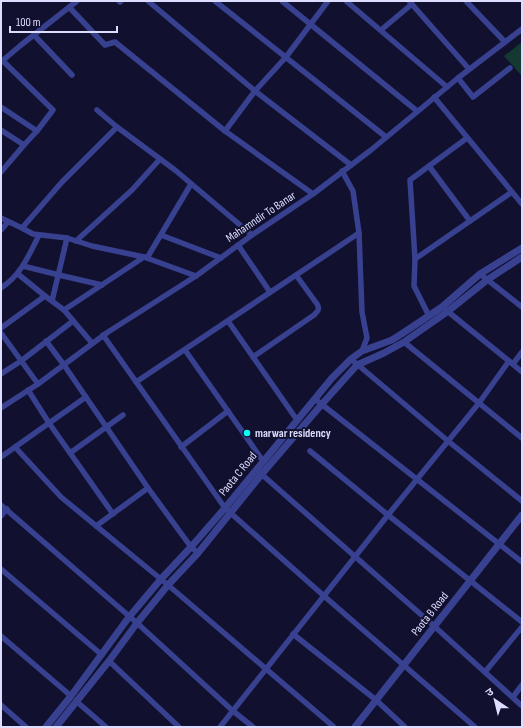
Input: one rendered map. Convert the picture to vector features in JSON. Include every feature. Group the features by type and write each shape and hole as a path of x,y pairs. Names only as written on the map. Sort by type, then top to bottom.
{"street":[{"path":"1,171 37,131 53,110 2,61 77,1"},
{"path":"148,1 255,91 351,165"},
{"path":"215,1 386,137"},
{"path":"282,1 417,111"},
{"path":"225,131 255,91 286,57 328,1"},
{"path":"346,1 447,87"},
{"path":"466,1 505,42"},
{"path":"381,30 411,2 469,69"},
{"path":"69,8 105,45 115,42 225,131 313,194"},
{"name":"Mahamndir To Banar","path":"1,408 38,384 103,335 196,276 252,235 313,194 469,69 522,29"},
{"path":"34,34 72,74"},
{"path":"458,78 473,96 510,68"},
{"path":"434,98 522,204"},
{"path":"1,107 37,131"},
{"path":"97,110 160,159 252,235"},
{"path":"22,228 62,182 117,127"},
{"path":"1,130 24,145"},
{"path":"428,316 414,286 415,259 410,180 467,138"},
{"path":"76,241 132,190 160,159"},
{"path":"429,166 470,221"},
{"path":"342,171 353,190 358,232 362,312 367,338 362,351"},
{"path":"64,310 145,257 161,234 191,184"},
{"path":"415,259 512,192"},
{"path":"1,218 33,234 68,238 92,246 145,257 196,276"},
{"path":"1,230 8,222"},
{"path":"136,382 358,232"},
{"path":"161,234 221,258"},
{"path":"1,288 18,274 39,235"},
{"path":"52,301 68,238"},
{"path":"238,246 270,292"},
{"name":"Paota C Road","path":"46,727 74,699 102,655 160,579 191,547 225,508 332,378 351,359 362,351 392,340 428,316 445,309 480,274 522,248"},
{"path":"56,727 74,699 109,661 168,585 198,553 261,475 357,365 404,342 445,309 522,257"},
{"path":"23,266 102,285"},
{"path":"18,274 64,310 92,343"},
{"path":"480,274 522,307"},
{"path":"253,357 314,315 318,310 319,307 296,275"},
{"path":"1,328 45,296"},
{"path":"445,309 522,372"},
{"path":"1,374 21,361 73,321"},
{"path":"228,321 297,420"},
{"path":"1,333 38,384"},
{"path":"103,335 225,508 475,727"},
{"path":"46,341 148,488 191,547 198,553"},
{"path":"404,342 522,438"},
{"path":"185,350 263,461"},
{"path":"220,727 479,402 522,352"},
{"path":"351,359 522,501"},
{"path":"28,390 49,423 113,514"},
{"path":"1,458 86,397"},
{"path":"315,399 522,562"},
{"path":"181,446 228,411"},
{"path":"70,453 123,415"},
{"path":"15,447 60,497 168,585 334,727"},
{"path":"310,451 522,622"},
{"path":"256,470 434,626 522,706"},
{"path":"96,526 148,488"},
{"path":"1,505 137,623 233,711 253,727"},
{"path":"1,516 6,509"},
{"name":"Paota B Road","path":"355,727 522,515"},
{"path":"1,569 102,655"},
{"path":"485,672 522,627"},
{"path":"293,634 376,700 405,727"},
{"path":"1,636 106,727"},
{"path":"109,661 179,727"},
{"path":"513,697 522,685"},
{"path":"1,705 26,727"}],"green space":[{"path":"522,42 522,76 504,56"}],"place":[{"name":"marwar residency","path":"247,433"}]}
